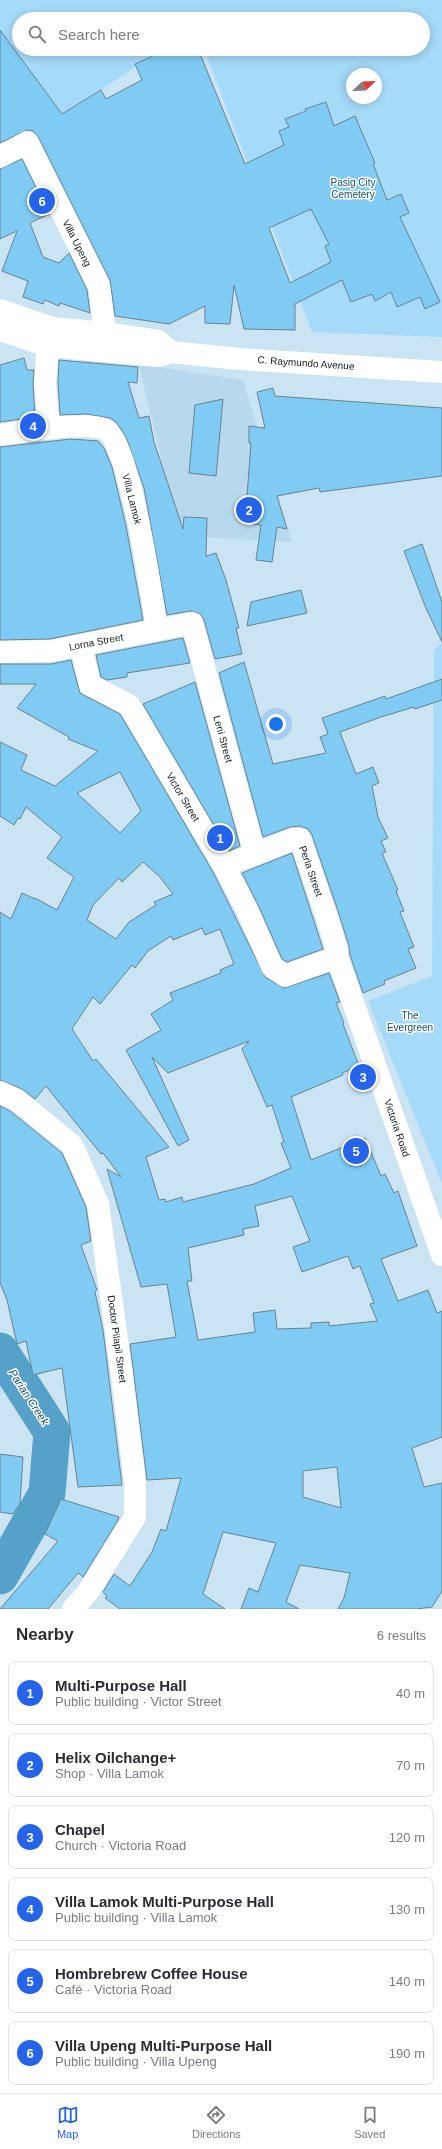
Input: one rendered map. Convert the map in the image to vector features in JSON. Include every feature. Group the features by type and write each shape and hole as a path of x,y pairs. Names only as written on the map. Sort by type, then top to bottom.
{"street":[{"name":"Villa Upeng","path":"0,158 27,142 99,286 106,333"},
{"name":"C. Raymundo Avenue","path":"0,310 52,328 106,333 158,342 170,352"},
{"name":"C. Raymundo Avenue","path":"0,330 48,346 158,356 170,352 238,359 442,372"},
{"path":"48,346 45,383 49,428"},
{"name":"Villa Lamok","path":"0,435 49,428 100,427 112,436 121,454 142,537 157,630"},
{"name":"Lorna Street","path":"0,652 51,651 192,623"},
{"name":"Leni Street","path":"192,623 255,854"},
{"name":"Victor Street","path":"80,646 90,685 129,705 224,866 248,912 272,967 285,976 337,957"},
{"name":"Perla Street","path":"224,866 294,839 300,839 337,950 337,957"},
{"name":"Victoria Road","path":"337,957 442,1254"},
{"name":"Doctor Pilapil Street","path":"0,1092 17,1100 72,1145 98,1204 122,1375 135,1482 135,1517 88,1592 73,1609"}],"shaded area":[{"path":"139,364 243,380 292,542 179,536"}],"green space":[{"name":"Pasig City Cemetery","path":"0,0 442,0 442,337 312,332 207,56 430,56 430,12 12,12 12,56 152,56 29,138 0,103"},
{"name":"The Evergreen","path":"442,643 441,1181 368,1001 432,976 434,650"}],"building":[{"path":"0,30 12,46 12,56 19,56 62,114 101,90 106,99 142,80 135,64 151,56 201,56 245,164 284,145 279,131 289,127 285,119 306,111 305,109 326,102 334,126 355,116 375,163 373,164 387,200 401,194 409,213 400,217 440,302 425,309 420,297 397,307 391,292 375,301 372,294 351,302 342,280 295,304 295,330 244,329 234,285 230,324 205,323 205,306 169,324 115,316 110,280 38,136 33,131 27,130 0,143","holes":["311,209 329,244 325,246 331,262 290,283 269,228"]},
{"path":"22,159 49,214 30,223 43,257 59,263 69,253 87,290 90,313 60,303 59,306 45,300 43,304 23,297 28,281 2,271 17,231 0,239 0,169"},
{"path":"24,358 27,370 34,370 33,384 35,417 0,422 0,365"},
{"path":"59,360 138,367 137,383 128,382 139,418 149,416 154,442 183,529 184,517 207,518 206,556 216,553 226,580 239,628 236,628 242,654 215,659 201,614 190,611 167,615 144,488 126,437 116,422 110,418 86,414 60,415 58,383"},
{"path":"273,388 275,396 442,408 442,476 320,492 319,488 277,496 287,529 277,527 272,562 256,560 261,525 245,523 251,443 249,443 249,426 265,428 257,392"},
{"path":"223,399 216,476 189,473 195,405"},
{"path":"71,439 98,441 104,448 112,467 126,526 143,620 50,639 0,640 0,447"},
{"path":"422,544 442,602 442,642 425,606 404,551"},
{"path":"301,590 307,613 247,626 251,602"},
{"path":"183,638 190,663 127,673 127,677 107,680 101,677 96,655"},
{"path":"71,660 80,693 120,714 213,872 265,977 284,988 329,973 340,1002 336,1003 359,1066 342,1073 343,1075 291,1097 311,1160 365,1138 381,1176 385,1174 394,1193 398,1191 417,1246 381,1259 398,1301 428,1290 437,1313 442,1311 442,1437 412,1448 424,1487 442,1483 442,1591 432,1607 416,1609 338,1609 344,1598 350,1573 300,1565 286,1602 299,1609 241,1609 249,1588 258,1592 276,1543 223,1532 203,1594 225,1609 120,1609 105,1598 107,1596 103,1592 114,1574 130,1586 152,1552 161,1529 166,1531 181,1478 147,1480 130,1344 176,1337 167,1284 141,1287 107,1169 121,1177 103,1153 101,1154 46,1086 35,1099 22,1089 0,1080 0,912 11,919 22,893 57,910 74,877 47,858 62,837 26,807 20,819 18,818 14,825 0,816 0,742 27,755 21,770 55,786 98,751 68,739 69,737 17,708 36,684 0,684 0,664 51,664","holes":["120,772 141,811 120,833 77,793","143,862 160,877 173,894 154,902 156,905 129,922 116,939 87,920 93,905 119,878 122,882","202,928 205,935 220,929 234,964 220,970 221,973 170,993 173,1000 151,1014 161,1030 126,1050 178,1146 189,1140 152,1057 168,1073 249,1041 242,1049 267,1107 272,1105 284,1142 281,1143 291,1168 254,1184 183,1202 182,1197 166,1202 165,1199 159,1200 146,1157 169,1147 96,1059 93,1061 72,1029 93,997 100,1004 132,965 135,968 148,951 171,936 173,940","292,1196 310,1241 293,1247 302,1272 348,1256 353,1269 360,1266 374,1303 370,1304 377,1321 329,1326 329,1322 311,1323 311,1328 277,1329 275,1310 253,1313 255,1332 198,1340 187,1281 192,1281 188,1248 244,1235 243,1229 259,1226 255,1206","337,1467 341,1508 303,1497 303,1471"]},
{"path":"244,662 273,764 326,753 320,737 328,734 322,718 385,696 386,699 442,679 442,700 415,709 414,707 381,717 340,732 356,774 373,767 379,783 372,786 378,817 388,838 381,841 386,852 382,853 398,890 396,891 404,911 400,912 414,947 408,949 416,968 384,981 385,984 363,993 350,955 349,946 338,911 312,835 308,829 300,826 290,827 263,837 219,673"},
{"path":"195,682 240,846 229,851 143,704"},
{"path":"292,853 323,949 287,962 282,959 242,873"},
{"path":"0,1106 10,1111 62,1153 86,1207 91,1241 81,1245 97,1290 95,1292 103,1330 122,1485 78,1487 62,1368 33,1375 26,1341 17,1344 7,1300 0,1283"},
{"path":"0,1454 23,1457 20,1504 13,1514 0,1512"},
{"path":"61,1499 119,1517 118,1520 83,1577 78,1573 48,1609 0,1609 58,1541 45,1534"}],"waterway":[{"name":"Parian Creek","path":"0,1351 52,1432 47,1493 0,1576"}],"place":[{"name":"Villa Upeng Multi-Purpose Hall","path":"42,201"},
{"name":"Villa Lamok Multi-Purpose Hall","path":"33,426"},
{"name":"Helix Oilchange+","path":"249,510"},
{"name":"Multi-Purpose Hall","path":"220,838"},
{"name":"Chapel","path":"363,1077"},
{"name":"Hombrebrew Coffee House","path":"356,1151"}]}
